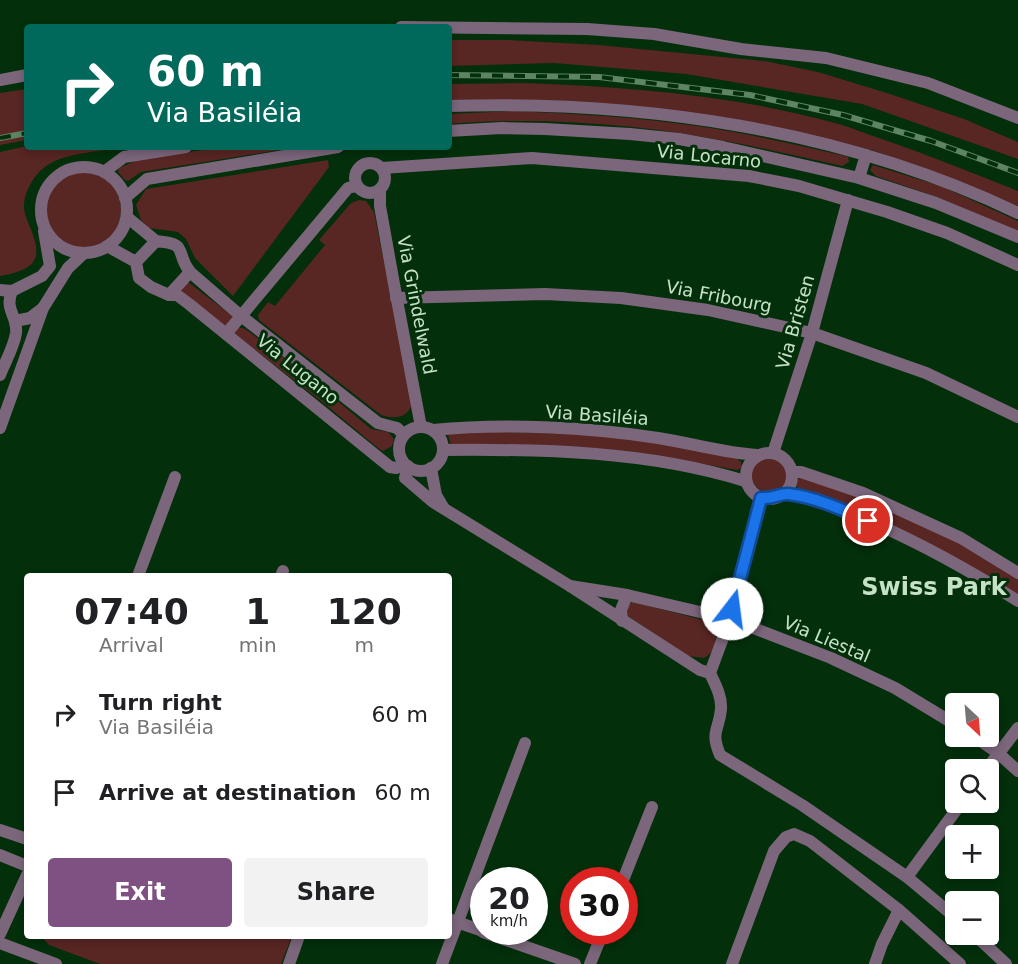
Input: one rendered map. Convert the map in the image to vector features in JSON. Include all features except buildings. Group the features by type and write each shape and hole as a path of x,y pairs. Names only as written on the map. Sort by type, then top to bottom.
{"street":[{"path":"452,28 588,29 654,34 741,49 826,58 928,83 1018,118"},
{"path":"0,80 24,76"},
{"path":"452,106 552,105 651,114 763,130 866,155 937,179 1018,213"},
{"path":"452,131 502,128 544,129 678,139 860,178 936,203 1018,237"},
{"path":"104,172 124,158 169,150"},
{"path":"125,198 147,179 320,150"},
{"path":"860,178 866,155"},
{"name":"Via Locarno","path":"382,168 532,158 749,176 799,186 848,200 947,233 1018,266"},
{"path":"226,334 348,188 356,186 366,193 380,190 385,182 382,168 374,163 360,166 355,175 356,186"},
{"path":"0,375 16,334 9,315 6,290 42,276 50,260 40,207 42,198 59,174 77,167 94,167 118,183 125,198 127,217 118,236 107,246 84,253 68,268 43,308 0,428"},
{"name":"Via Grindelwald","path":"380,190 380,206 396,298 427,428"},
{"name":"Via Bristen","path":"773,453 812,333 848,200"},
{"name":"Via Lugano","path":"127,217 156,241 176,244 190,272 241,316 378,423 397,428 404,435"},
{"path":"44,226 61,247 84,253"},
{"path":"107,246 136,262 156,241"},
{"name":"Via Lugano","path":"136,262 139,278 151,287 169,295 177,295 390,466 396,468 406,466"},
{"path":"169,295 190,272"},
{"name":"Via Fribourg","path":"396,298 545,294 621,298 708,310 812,333 926,373 1018,417"},
{"path":"9,315 30,318 43,308"},
{"name":"Via Basiléia","path":"427,428 495,427 607,432 656,437 757,456"},
{"path":"427,428 440,437 443,450 441,457 431,468 419,471 406,466 400,458 399,446 409,430 427,428"},
{"path":"443,450 505,449 606,455 675,463 714,471 746,481"},
{"path":"784,493 792,480 792,472 786,460 773,453 757,456 748,465 746,481 750,490 761,498 769,499 784,493 803,496 851,513 962,566 1018,601"},
{"path":"406,466 405,478 423,495 700,670 710,673"},
{"path":"431,468 436,495 443,508"},
{"path":"792,472 801,472 863,493 961,538 1018,573"},
{"path":"139,573 175,477"},
{"path":"761,498 730,619 710,673 720,696 721,708 714,741 720,755 801,805 907,877 945,909"},
{"name":"Via Liestal","path":"570,586 627,594 730,619 831,658 895,688 945,718"},
{"path":"622,621 621,610 627,594"},
{"path":"994,759 1018,728"},
{"path":"470,927 453,921 525,743"},
{"path":"990,747 1018,771"},
{"path":"628,867 651,807"},
{"path":"907,877 954,813"},
{"path":"0,830 24,838"},
{"path":"732,964 774,851 781,841 791,834 799,835 810,841 899,910 960,964"},
{"path":"0,855 24,865"},
{"path":"0,934 24,882"},
{"path":"875,964 899,910"},
{"path":"289,964 298,939"},
{"path":"442,964 448,939"},
{"path":"0,943 56,964"},
{"path":"520,945 575,964"},
{"path":"590,964 598,945"},
{"path":"986,945 1006,964"}],"shaded area":[{"path":"452,40 508,40 598,45 765,61 818,72 964,119 1018,142 1018,159 862,104 686,74 554,63 452,66"},
{"path":"524,83 641,90 720,99 797,113 853,129 1018,191 1018,206 925,168 871,150 771,127 452,102 452,84"},
{"path":"24,89 24,141 0,145 0,93"},
{"path":"515,111 674,123 716,129 845,156 848,157 849,162 842,166 697,136 627,126 554,121 452,124 452,114"},
{"path":"24,147 24,150 104,150 59,159 45,167 34,178 27,192 24,207 36,245 35,259 22,270 0,276 0,152"},
{"path":"202,150 280,150 141,172 128,181 125,180 118,172 119,168 140,159"},
{"path":"328,160 329,167 233,296 195,258 186,239 178,232 149,228 141,220 136,205 146,189"},
{"path":"873,165 943,187 1018,221 1018,232 940,198 876,176 870,170"},
{"path":"83,172 97,175 110,183 118,196 121,210 118,224 110,237 97,245 83,248 69,245 56,237 48,224 45,210 48,196 56,183 69,175"},
{"path":"359,200 366,201 374,212 412,404 407,413 400,417 381,415 259,320 258,315 268,302 275,306 325,245 319,240 351,203"},
{"path":"188,282 231,315 234,320 226,327 183,293 181,290"},
{"path":"237,328 248,331 303,372 371,429 388,432 394,439 392,446 383,451 378,448 236,335 234,332"},
{"path":"452,431 593,434 664,444 736,458 741,462 742,468 737,470 687,461 451,446 448,435"},
{"path":"769,456 782,461 787,474 782,487 769,492 756,487 751,474 756,461"},
{"path":"800,477 867,497 957,540 1018,579 1018,595 821,497 799,490 795,483"},
{"path":"633,602 707,621 716,635 713,650 704,658 688,656 628,616 625,612"},
{"path":"44,939 291,939 281,964 100,964 49,945"}],"railway":[{"path":"452,75 599,77 750,95 843,115 931,141 1018,173"},
{"path":"0,138 24,134"}],"district":[{"name":"Swiss Park","path":"934,587"}],"route":[{"path":"732,609 761,498 769,499 784,493 803,496 868,521"}]}
